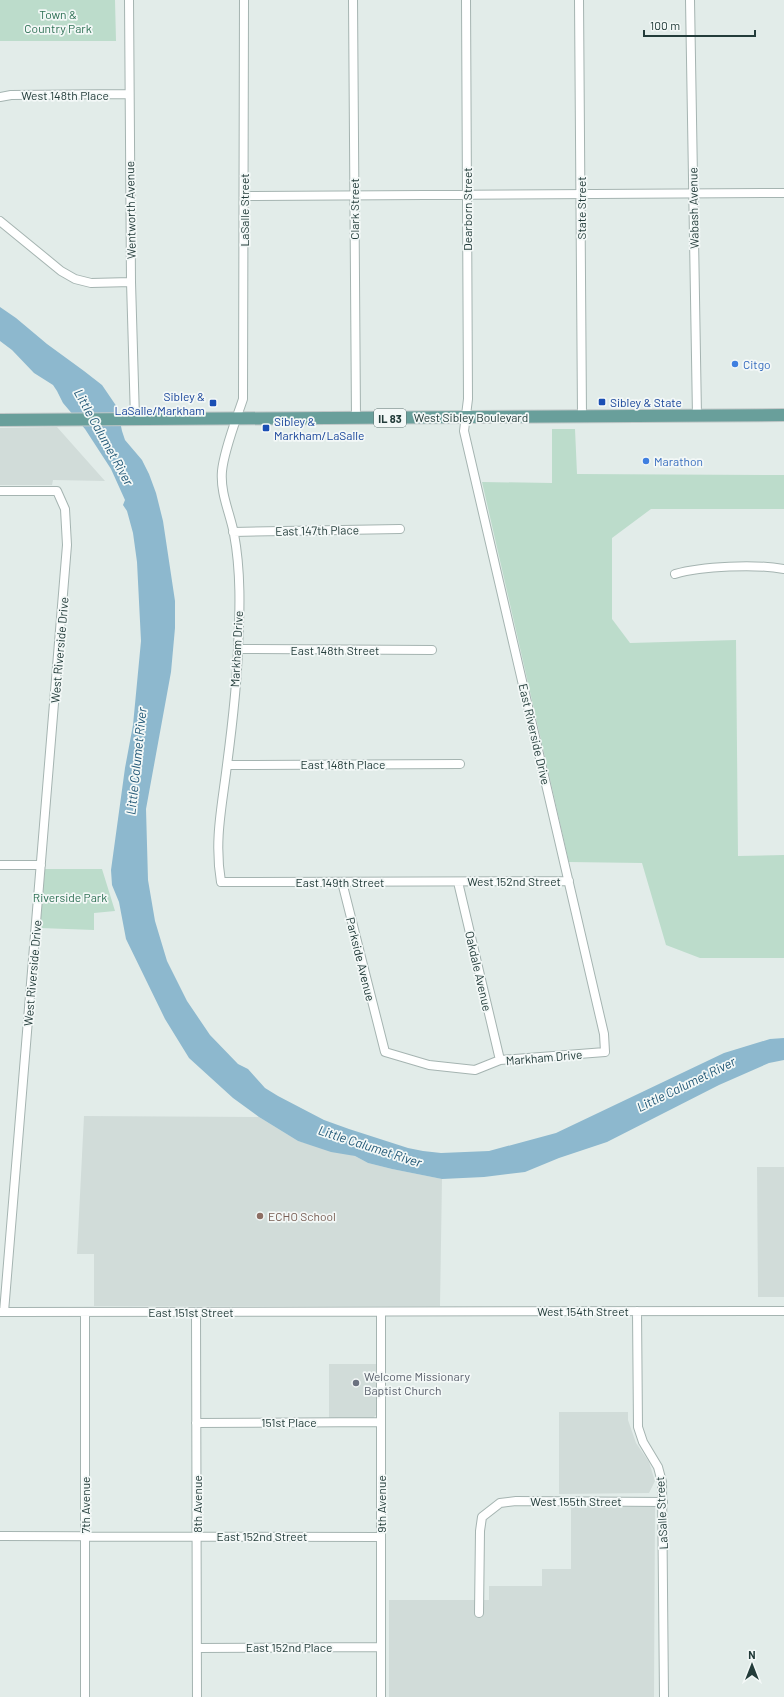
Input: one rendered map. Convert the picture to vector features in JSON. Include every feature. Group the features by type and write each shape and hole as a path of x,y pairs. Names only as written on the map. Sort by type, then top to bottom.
{"main road":[{"name":"IL 83","path":"582,416 784,415"},
{"name":"West Sibley Boulevard","path":"0,420 582,416"}],"street":[{"name":"Wentworth Avenue","path":"129,0 132,419"},
{"name":"LaSalle Street","path":"236,418 243,399 244,0"},
{"name":"Clark Street","path":"353,0 356,418"},
{"name":"Dearborn Street","path":"466,0 468,399 466,417"},
{"name":"State Street","path":"579,0 582,416"},
{"name":"Wabash Avenue","path":"690,0 697,416"},
{"name":"West 148th Place","path":"0,96 129,94"},
{"path":"244,196 784,193"},
{"path":"0,221 62,271 75,279 91,283 131,282"},
{"name":"East Riverside Drive","path":"466,417 464,431 604,1034 605,1052"},
{"name":"Markham Drive","path":"221,882 217,860 218,830 227,764 238,649 239,572 234,532 226,506 222,472 231,432 236,418"},
{"name":"West Riverside Drive","path":"0,491 57,492 65,509 67,545 2,1312"},
{"name":"East 147th Place","path":"234,532 400,529"},
{"path":"675,574 688,570 711,568 754,567 784,569"},
{"name":"East 148th Street","path":"238,649 432,650"},
{"name":"East 148th Place","path":"227,764 460,764"},
{"path":"0,865 41,865"},
{"name":"West 152nd Street","path":"458,882 569,881"},
{"name":"East 149th Street","path":"221,882 458,882"},
{"name":"Parkside Avenue","path":"342,882 380,1036"},
{"name":"Oakdale Avenue","path":"458,882 500,1060"},
{"name":"Markham Drive","path":"380,1036 385,1052 429,1065 475,1070 500,1060 605,1052"},
{"name":"LaSalle Street","path":"637,1311 638,1427 643,1442 658,1467 662,1482 664,1697"},
{"name":"West 154th Street","path":"381,1312 784,1311"},
{"name":"East 151st Street","path":"2,1312 381,1312"},
{"name":"7th Avenue","path":"84,1312 85,1697"},
{"name":"8th Avenue","path":"196,1312 197,1697"},
{"name":"9th Avenue","path":"381,1312 381,1697"},
{"name":"151st Place","path":"196,1423 381,1422"},
{"name":"West 155th Street","path":"478,1613 480,1531 482,1517 500,1503 516,1501 663,1502"},
{"name":"East 152nd Street","path":"0,1536 381,1537"},
{"name":"East 152nd Place","path":"197,1648 380,1647"}],"shaded area":[{"path":"57,427 105,481 53,480 52,485 0,485 0,428"},
{"name":"ECHO School","path":"84,1116 259,1117 298,1141 355,1156 368,1163 442,1179 440,1306 94,1306 94,1254 77,1254"},
{"path":"757,1167 784,1167 784,1297 758,1297"},
{"path":"329,1364 376,1364 377,1414 372,1419 329,1419"},
{"path":"559,1412 628,1412 628,1420 636,1443 649,1462 655,1481 649,1493 559,1494"},
{"path":"571,1507 655,1507 654,1697 389,1697 389,1600 489,1600 489,1586 542,1586 542,1569 571,1569"}],"green space":[{"name":"Town & Country Park","path":"0,0 115,0 116,41 0,41"},
{"path":"552,429 575,429 577,474 784,475 784,509 651,509 612,538 612,619 630,643 736,640 738,856 784,855 784,958 700,958 666,945 642,863 569,862 482,482 552,483"},
{"name":"Riverside Park","path":"45,869 102,869 115,911 94,913 94,930 40,928"}],"water":[{"name":"Little Calumet River","path":"0,307 102,385 117,407 125,440 142,460 156,493 163,521 175,601 175,628 171,672 146,809 148,880 155,921 167,961 187,1001 210,1035 238,1064 248,1069 265,1088 324,1120 408,1148 441,1153 489,1151 556,1133 724,1053 770,1039 784,1038 784,1060 769,1063 719,1085 607,1142 559,1158 525,1172 484,1177 442,1179 368,1163 355,1156 331,1152 298,1141 259,1117 233,1098 189,1058 165,1019 126,939 119,902 112,885 111,870 125,768 133,725 141,641 137,562 133,533 127,511 123,505 125,500 111,469 85,429 63,403 53,385 34,373 12,350 0,341"}],"place":[{"name":"Citgo","path":"735,364"},
{"name":"Sibley & State","path":"602,402"},
{"name":"Sibley & LaSalle/Markham","path":"213,403"},
{"name":"Sibley & Markham/LaSalle","path":"266,428"},
{"name":"Marathon","path":"646,461"},
{"name":"ECHO School","path":"260,1216"},
{"name":"Welcome Missionary Baptist Church","path":"356,1383"}]}
